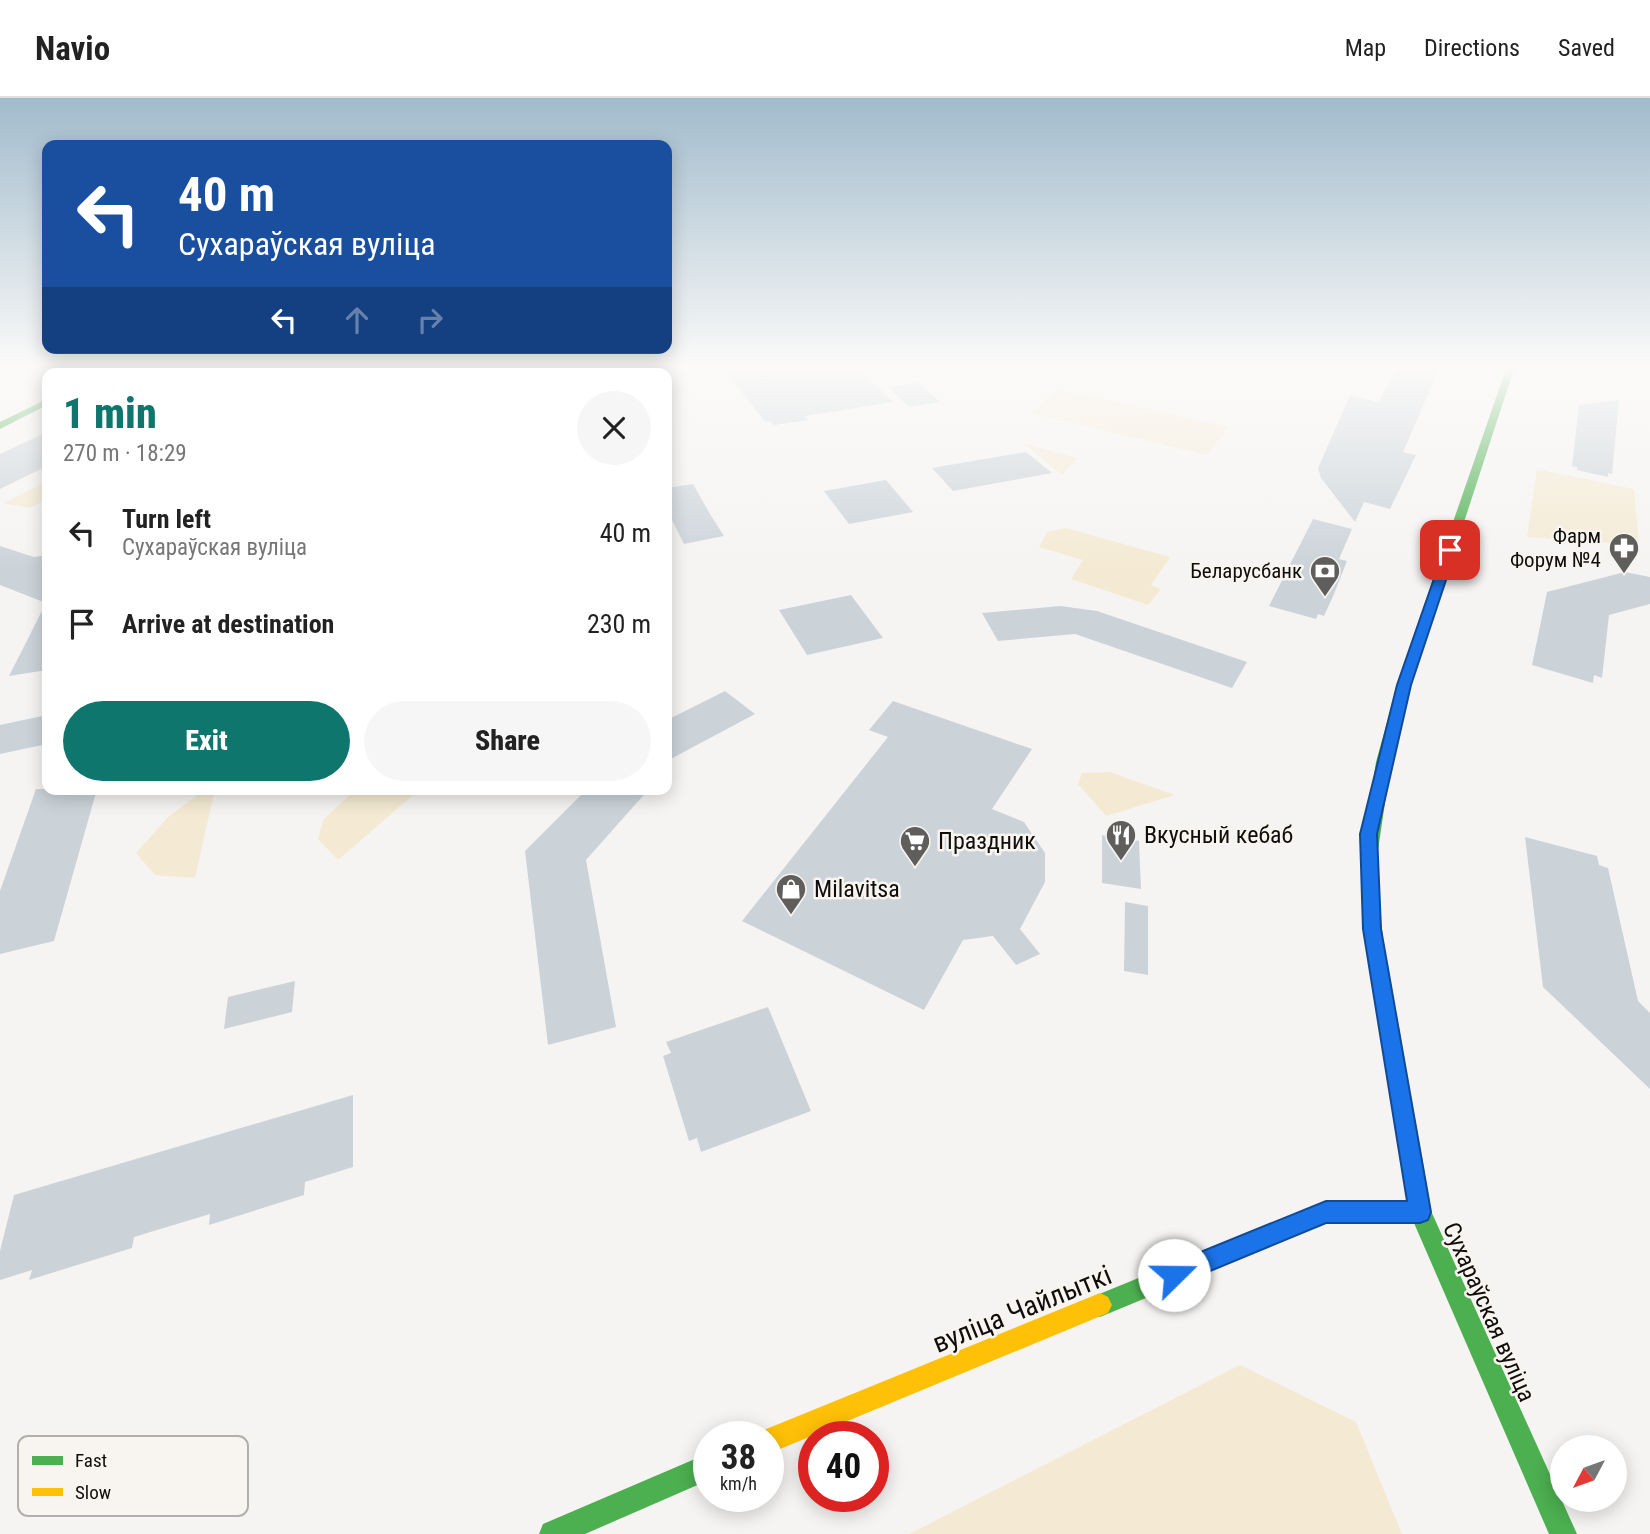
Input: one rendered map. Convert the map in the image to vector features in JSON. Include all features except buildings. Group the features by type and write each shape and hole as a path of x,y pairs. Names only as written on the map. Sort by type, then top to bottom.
{"main road":[{"name":"Сухараўская вуліца","path":"1488,436 1404,685 1368,834 1372,929 1420,1212 1563,1534"},
{"name":"вуліца Чайлыткі","path":"784,1434 1326,1212 1420,1212"},
{"path":"553,1534 693,1473"}],"shaded area":[{"path":"1127,436 1221,436 1207,455"},
{"path":"1023,443 1077,458 1062,475"},
{"path":"1537,469 1634,489 1639,545 1527,537"},
{"path":"42,484 42,502 30,508 3,503"},
{"path":"1066,528 1170,557 1151,585 1161,589 1148,605 1071,579 1083,560 1039,547 1047,532"},
{"path":"1110,772 1175,795 1106,816 1078,784 1082,773"},
{"path":"197,795 214,795 195,878 155,875 136,853 168,817"},
{"path":"350,795 413,795 338,860 318,839 323,820"},
{"path":"1240,1365 1356,1422 1402,1534 909,1534"}],"traffic: fast":[{"path":"1374,938 1369,894 1370,850 1383,762 1407,675 1487,436"},
{"path":"1411,1157 1420,1212 1563,1534"},
{"path":"1100,1305 1327,1212 1420,1212"},
{"path":"553,1534 693,1473"}],"traffic: slow":[{"path":"1374,938 1411,1157"},
{"path":"784,1434 1100,1305"}],"place":[{"name":"Фарм Форум №4","path":"1624,575"},
{"name":"Беларусбанк","path":"1325,598"},
{"name":"Вкусный кебаб","path":"1121,862"},
{"name":"Праздник","path":"915,868"},
{"name":"Milavitsa","path":"791,916"}],"route":[{"path":"1174,1275 1326,1212 1420,1212 1372,929 1368,834 1404,685 1450,550"}]}
